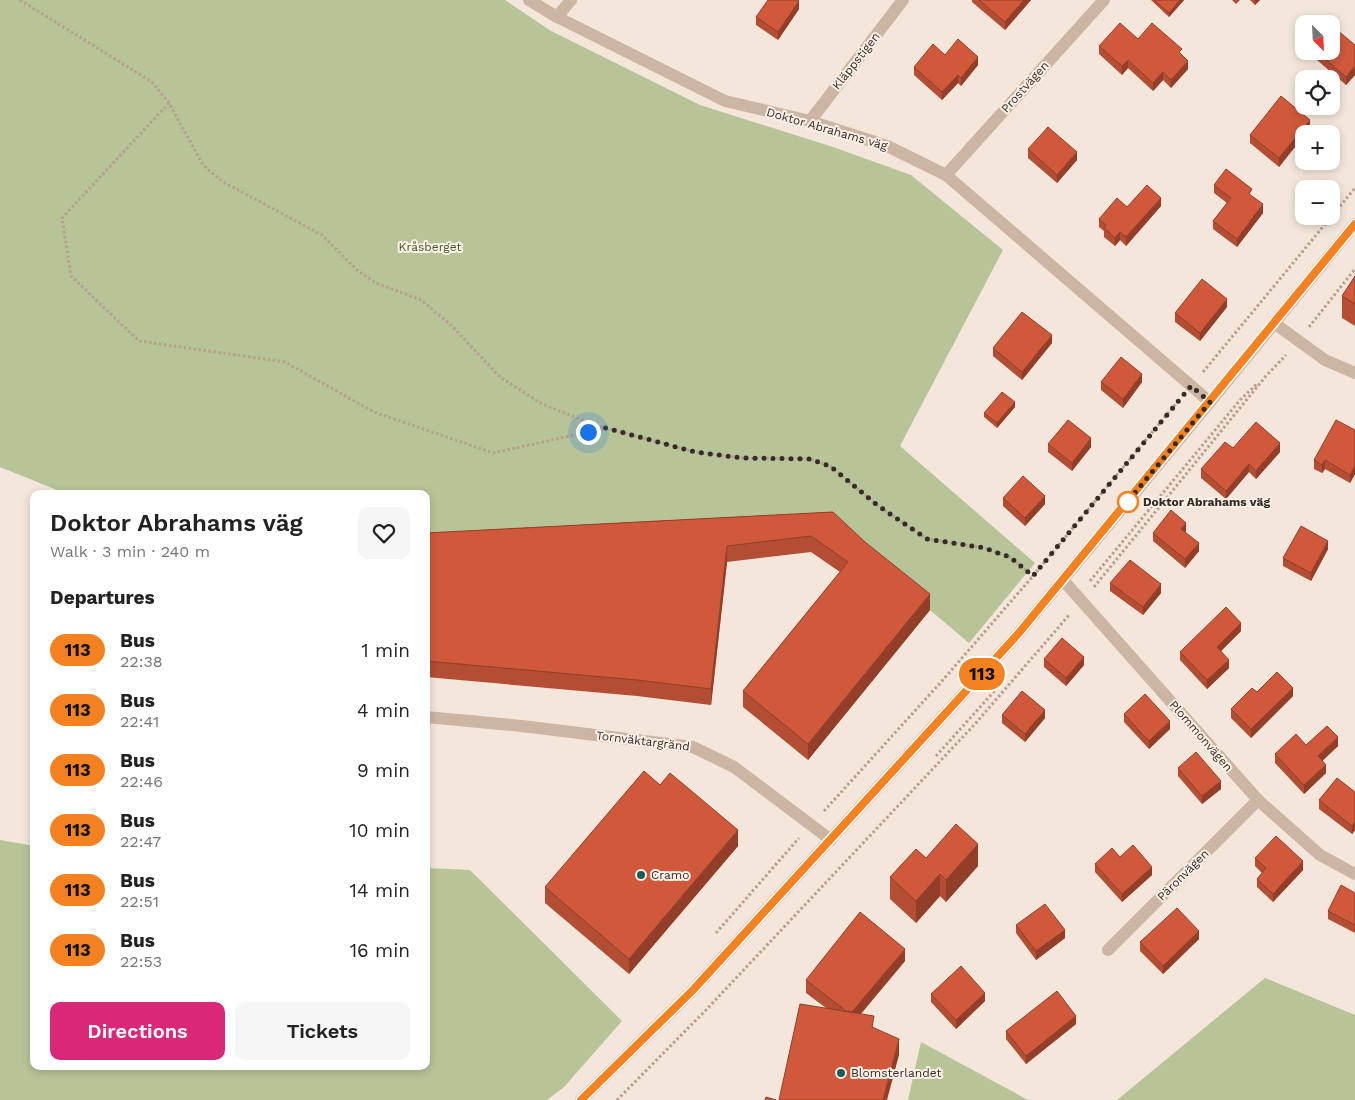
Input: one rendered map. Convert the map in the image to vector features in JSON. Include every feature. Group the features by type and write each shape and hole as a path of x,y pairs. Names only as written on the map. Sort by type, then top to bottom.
{"street":[{"name":"Doktor Abrahams väg","path":"528,0 557,17 725,101 810,121 887,146 946,175 1210,402"},
{"path":"557,17 571,0"},
{"name":"Kläppstigen","path":"810,121 903,0"},
{"name":"Prostvägen","path":"946,175 1104,0"},
{"path":"581,1100 693,990 1018,634 1355,224"},
{"path":"1274,323 1325,360 1355,373"},
{"name":"Plommonvägen","path":"1063,580 1083,600 1258,800 1320,856 1355,874"},
{"name":"Tornväktargränd","path":"430,717 522,726 693,747 734,767 831,840"},
{"name":"Päronvägen","path":"1108,950 1258,800"}],"path":[{"path":"20,0 152,82 169,103 203,165 222,182 322,236 358,270 376,282 421,300 451,325 500,377 542,404 595,425 695,452 743,458 809,459 830,466 877,505 927,539 985,548 1010,557 1033,576"},
{"path":"169,103 62,218 71,276 139,341 285,362 374,412 494,453 606,428"},
{"path":"769,872 942,681 1033,576 1355,188"},
{"path":"617,1100 706,1010 975,724 1083,600 1266,376 1298,341 1355,268"}],"green space":[{"name":"Kråsberget","path":"0,0 505,0 551,31 700,105 833,147 911,175 1003,250 900,446 1035,563 969,643 833,528 430,549 430,490 57,490 0,467"},
{"path":"0,840 30,845 30,1070 430,1070 430,868 470,870 622,1021 564,1087 547,1100 0,1100"},
{"path":"1265,978 1355,1015 1355,1100 1117,1100"},
{"path":"921,1042 1028,1100 908,1100"}],"building":[{"path":"768,0 799,1 778,32 756,17"},
{"path":"979,0 1024,0 1005,22"},
{"path":"1154,0 1180,0 1169,13"},
{"path":"1120,23 1138,39 1152,23 1182,49 1179,52 1188,61 1171,80 1163,72 1153,83 1128,60 1122,66 1099,46"},
{"path":"1340,32 1355,45 1355,66 1346,77 1326,60 1340,60"},
{"path":"958,39 978,57 961,78 958,75 942,92 914,67 933,44 945,55"},
{"path":"1281,96 1295,108 1295,115 1304,115 1310,120 1306,125 1295,125 1295,138 1279,158 1250,135"},
{"path":"1048,127 1077,152 1057,175 1028,149"},
{"path":"1226,169 1252,189 1249,194 1263,204 1237,239 1213,221 1231,198 1214,185"},
{"path":"1147,185 1161,198 1126,237 1120,232 1115,238 1104,228 1106,225 1099,219 1117,198 1127,207"},
{"path":"1355,276 1355,304 1342,296"},
{"path":"1202,279 1227,299 1200,333 1175,313"},
{"path":"1022,312 1052,335 1022,372 993,348"},
{"path":"1121,357 1142,374 1123,399 1101,382"},
{"path":"1002,392 1015,402 997,423 984,413"},
{"path":"1068,420 1091,438 1072,463 1048,444"},
{"path":"1336,420 1355,430 1355,466 1350,475 1325,460 1322,465 1314,460"},
{"path":"1256,422 1280,443 1256,471 1249,464 1226,491 1201,469 1225,442 1233,448"},
{"path":"1023,476 1045,496 1025,518 1003,498"},
{"path":"1171,510 1186,523 1181,529 1199,543 1185,559 1153,533"},
{"path":"833,512 865,542 930,594 808,744 743,691 848,562 811,536 727,546 711,689 637,680 430,661 430,533"},
{"path":"1301,526 1328,541 1311,573 1283,558"},
{"path":"1130,560 1161,584 1143,607 1110,583"},
{"path":"1226,607 1241,623 1217,647 1229,660 1207,680 1180,652"},
{"path":"1062,638 1084,657 1066,678 1044,659"},
{"path":"1277,672 1293,688 1251,729 1231,709 1252,688 1257,692"},
{"path":"1022,691 1045,710 1025,734 1002,715"},
{"path":"1145,694 1170,721 1149,741 1124,714"},
{"path":"1327,726 1338,737 1318,756 1326,765 1304,785 1275,754 1296,734 1306,745"},
{"path":"1196,752 1221,781 1202,796 1178,768"},
{"name":"Cramo","path":"644,771 660,785 670,773 738,830 629,959 545,887"},
{"path":"1337,778 1355,792 1355,822 1352,826 1319,800"},
{"path":"956,824 978,844 946,880 940,874 916,901 890,877 916,849 926,858"},
{"path":"1276,836 1303,861 1273,894 1257,879 1266,868 1255,858"},
{"path":"1133,845 1152,867 1122,894 1095,864 1112,848 1120,857"},
{"path":"1341,885 1355,893 1355,925 1328,911"},
{"path":"1045,904 1065,930 1036,951 1016,925"},
{"path":"1177,908 1199,931 1163,966 1140,942"},
{"path":"860,912 905,949 852,1012 846,1011 806,980"},
{"path":"961,966 985,993 956,1020 931,994"},
{"path":"1057,991 1076,1016 1026,1056 1006,1031"},
{"name":"Blomsterlandet","path":"800,1004 874,1016 872,1027 899,1039 883,1100 779,1100"},
{"path":"766,1097 776,1100 765,1100"}],"bus line":[{"name":"113","path":"581,1100 693,990 1018,634 1355,224"}],"place":[{"name":"Doktor Abrahams väg","path":"1128,502"},
{"name":"Cramo","path":"641,875"},
{"name":"Blomsterlandet","path":"841,1073"}],"route":[{"path":"588,432 606,428 695,452 743,458 809,459 830,466 877,505 927,539 985,548 1010,557 1033,576 1191,386 1210,402 1124,506 1128,502"}]}
